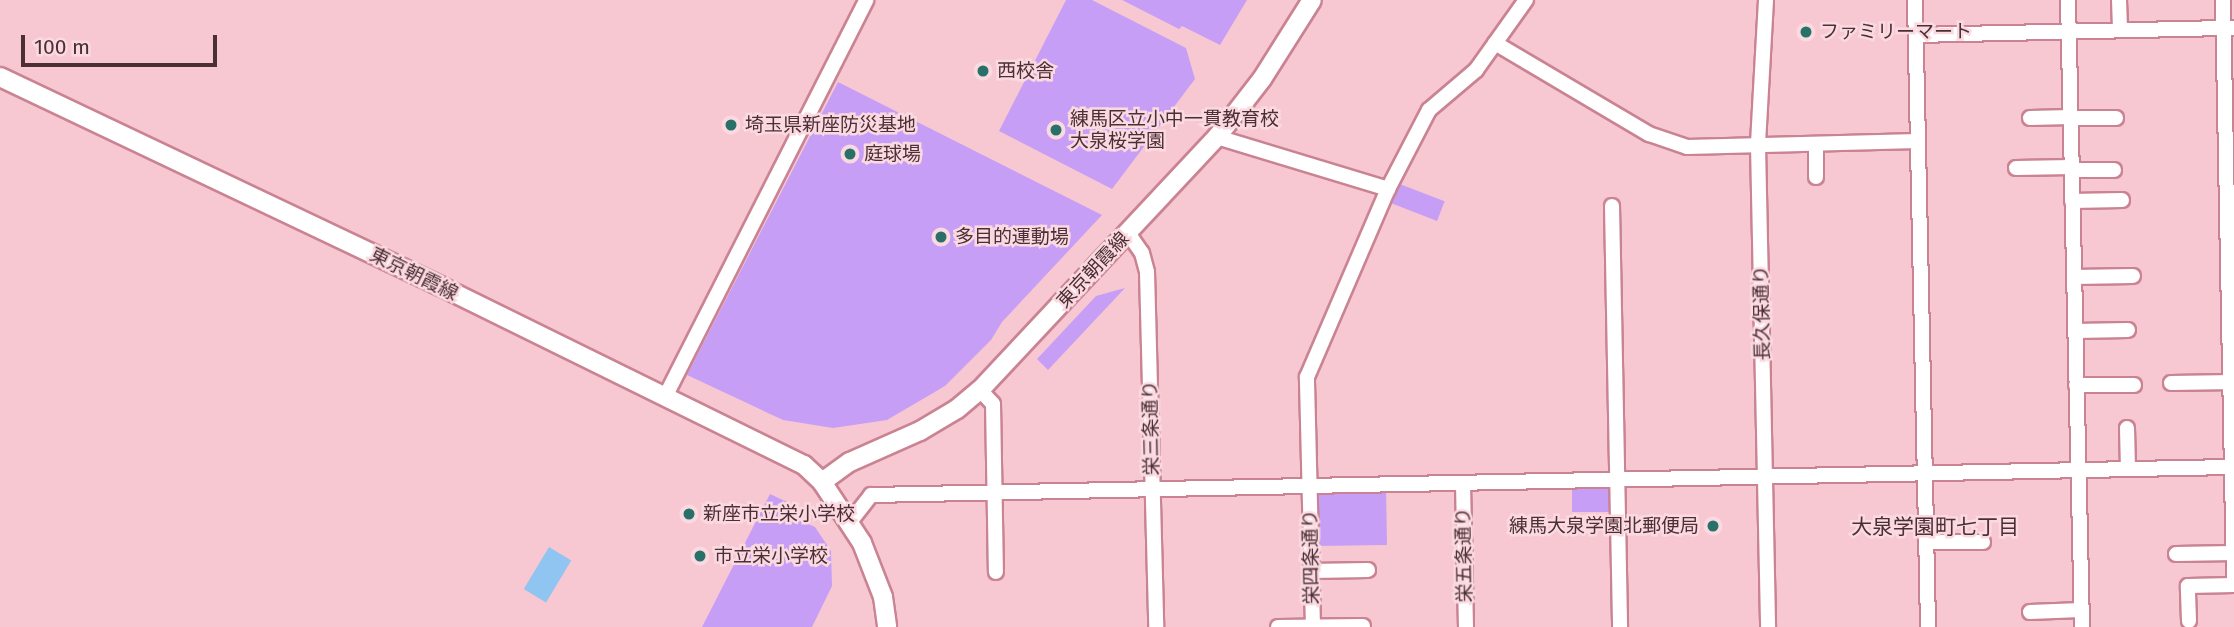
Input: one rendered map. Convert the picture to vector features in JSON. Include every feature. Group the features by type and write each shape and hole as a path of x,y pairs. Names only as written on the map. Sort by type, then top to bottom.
{"main road":[{"name":"東京朝霞線","path":"822,482 850,462 920,432 957,410 980,390 1217,137 1262,79 1312,0"},
{"name":"東京朝霞線","path":"0,77 791,457 822,482 850,522 874,568 883,597 887,627"}],"street":[{"path":"665,397 866,0"},
{"name":"栄四条通り","path":"1313,627 1307,377 1388,189 1429,110 1476,70 1525,0"},
{"name":"長久保通り","path":"1766,0 1758,145 1768,627"},
{"path":"1915,0 1928,627"},
{"path":"2068,0 2081,627"},
{"path":"2119,0 2120,30"},
{"path":"2223,0 2229,28 2234,577"},
{"path":"1916,35 2229,28"},
{"path":"1495,43 1649,134 1687,146 1918,141"},
{"path":"2030,118 2116,118"},
{"path":"1217,137 1388,189"},
{"path":"1816,144 1816,177"},
{"path":"2016,168 2114,170"},
{"path":"2072,201 2122,200"},
{"path":"1612,206 1620,627"},
{"name":"栄三条通り","path":"1128,233 1142,253 1147,267 1156,627"},
{"path":"2074,277 2133,276"},
{"path":"2075,331 2128,330"},
{"path":"2171,383 2232,382"},
{"path":"2076,385 2134,384"},
{"path":"980,390 993,404 996,572"},
{"path":"2127,428 2128,469"},
{"path":"850,522 870,495 2233,467"},
{"name":"栄五条通り","path":"1463,484 1466,627"},
{"path":"1926,542 1983,542"},
{"path":"2176,554 2234,553"},
{"path":"1311,570 1368,570"},
{"path":"2189,621 2188,586 2234,585"},
{"path":"2030,612 2081,610"},
{"path":"1278,627 1363,626"}],"shaded area":[{"path":"1066,0 1092,0 1186,48 1195,79 1112,189 999,131"},
{"path":"1122,0 1247,0 1220,45 1182,26 1179,29"},
{"path":"838,82 1102,215 1002,322 991,340 945,386 887,420 833,428 783,420 687,375"},
{"path":"1397,183 1445,201 1437,221 1389,203"},
{"path":"1125,288 1048,370 1037,359 1096,296"},
{"path":"1572,486 1611,486 1611,512 1572,512"},
{"path":"1386,487 1387,545 1315,546 1314,495 1320,490"},
{"path":"770,494 787,502 799,520 815,527 831,551 832,586 812,627 702,627"}],"water":[{"path":"549,547 571,560 546,602 524,589"}],"place":[{"name":"ファミリーマート","path":"1806,32"},
{"name":"西校舎","path":"983,71"},
{"name":"埼玉県新座防災基地","path":"731,125"},
{"name":"練馬区立小中一貫教育校 大泉桜学園","path":"1056,130"},
{"name":"庭球場","path":"850,154"},
{"name":"多目的運動場","path":"941,237"},
{"name":"新座市立栄小学校","path":"689,514"},
{"name":"練馬大泉学園北郵便局","path":"1713,526"},
{"name":"市立栄小学校","path":"700,556"}],"district":[{"name":"大泉学園町七丁目","path":"1935,527"}]}
